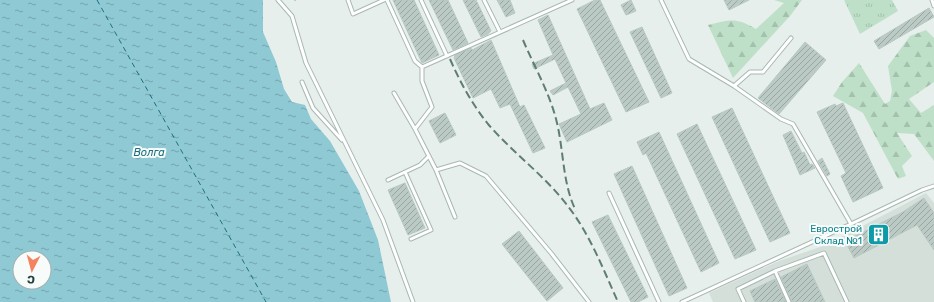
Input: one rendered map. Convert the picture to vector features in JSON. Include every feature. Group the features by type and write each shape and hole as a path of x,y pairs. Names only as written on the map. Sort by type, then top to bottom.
{"lane":[{"path":"278,0 292,16 306,63 383,220 412,302"},
{"path":"348,0 353,14 385,0 415,61 422,67 422,81 432,107 415,129"},
{"path":"421,0 447,56"},
{"path":"484,0 500,32"},
{"path":"422,67 572,0"},
{"path":"661,0 689,60 734,86 781,119 793,124 851,224"},
{"path":"932,0 934,6"},
{"path":"734,86 750,72 763,72 791,38"},
{"path":"302,82 313,108 345,143"},
{"path":"394,93 436,170 455,218"},
{"path":"388,180 420,165 429,156"},
{"path":"436,170 460,163 486,176 551,253 588,302"},
{"path":"405,172 431,230 411,239"},
{"path":"682,302 922,190 934,186"},
{"path":"609,193 659,302"},
{"path":"744,302 738,289 775,271 824,253 847,302"},
{"path":"775,271 789,302"}],"shaded area":[{"path":"926,193 934,203 934,302 713,302 709,293 779,261 826,245"}],"green space":[{"path":"774,0 802,0 790,16 733,78 708,25 737,21 756,29 784,3"},
{"path":"844,0 892,0 898,11 860,34"},
{"path":"926,30 934,38 934,82 909,99 921,113 934,105 934,161 914,134 897,133 912,156 902,166 906,176 898,179 863,113 833,96 842,82 859,63 885,104 890,101 892,91 888,66 910,36"}],"water":[{"name":"Волга","path":"0,0 263,0 263,32 276,62 284,89 292,102 305,105 311,119 330,141 359,191 378,240 391,302 0,302"}],"building":[{"path":"393,0 414,0 439,55 422,63"},
{"path":"429,0 448,0 468,43 453,50"},
{"path":"463,0 476,0 491,31 488,34 481,37"},
{"path":"497,0 510,0 515,13 506,17"},
{"path":"595,0 600,0 649,102 626,112 577,9"},
{"path":"631,0 636,11 626,15 621,5"},
{"path":"724,0 749,0 729,10"},
{"path":"929,8 934,17 879,49 874,41"},
{"path":"548,15 590,109 604,103 612,120 567,142 559,124 581,114 568,87 553,95 550,91 566,83 555,59 534,69 532,64 553,55 538,20"},
{"path":"642,27 672,93 661,98 630,32"},
{"path":"491,40 520,107 524,105 545,148 533,153 510,104 500,108 491,89 473,98 454,58 455,55 471,48 472,50"},
{"path":"805,42 826,60 779,114 758,98"},
{"path":"843,103 883,188 853,202 841,176 846,173 817,112 835,104 836,106"},
{"path":"732,108 790,233 770,242 712,117"},
{"path":"445,113 456,135 440,143 429,121"},
{"path":"697,124 756,250 735,259 677,134"},
{"path":"791,131 802,153 804,152 810,165 812,164 815,168 800,175 783,135"},
{"path":"659,132 719,263 701,272 646,153 643,155 637,142"},
{"path":"822,158 830,174 827,176 818,161"},
{"path":"632,166 687,288 669,296 614,174"},
{"path":"405,183 425,228 408,235 388,190"},
{"name":"Еврострой Склад №1","path":"924,198 934,213 934,250 917,225 854,258 845,241 903,212"},
{"path":"608,215 648,297 638,302 631,302 592,222"},
{"path":"519,231 563,288 547,301 502,244"},
{"path":"807,264 825,302 792,302 781,277"},
{"path":"775,279 786,302 755,302 750,291"}],"ferry route":[{"path":"97,0 266,302"}],"railway":[{"path":"523,40 553,109 559,130 568,189 576,211"},
{"path":"450,59 467,93 488,124 558,194 575,216 596,252 618,302"}],"place":[{"name":"Еврострой Склад №1","path":"878,234"}]}
